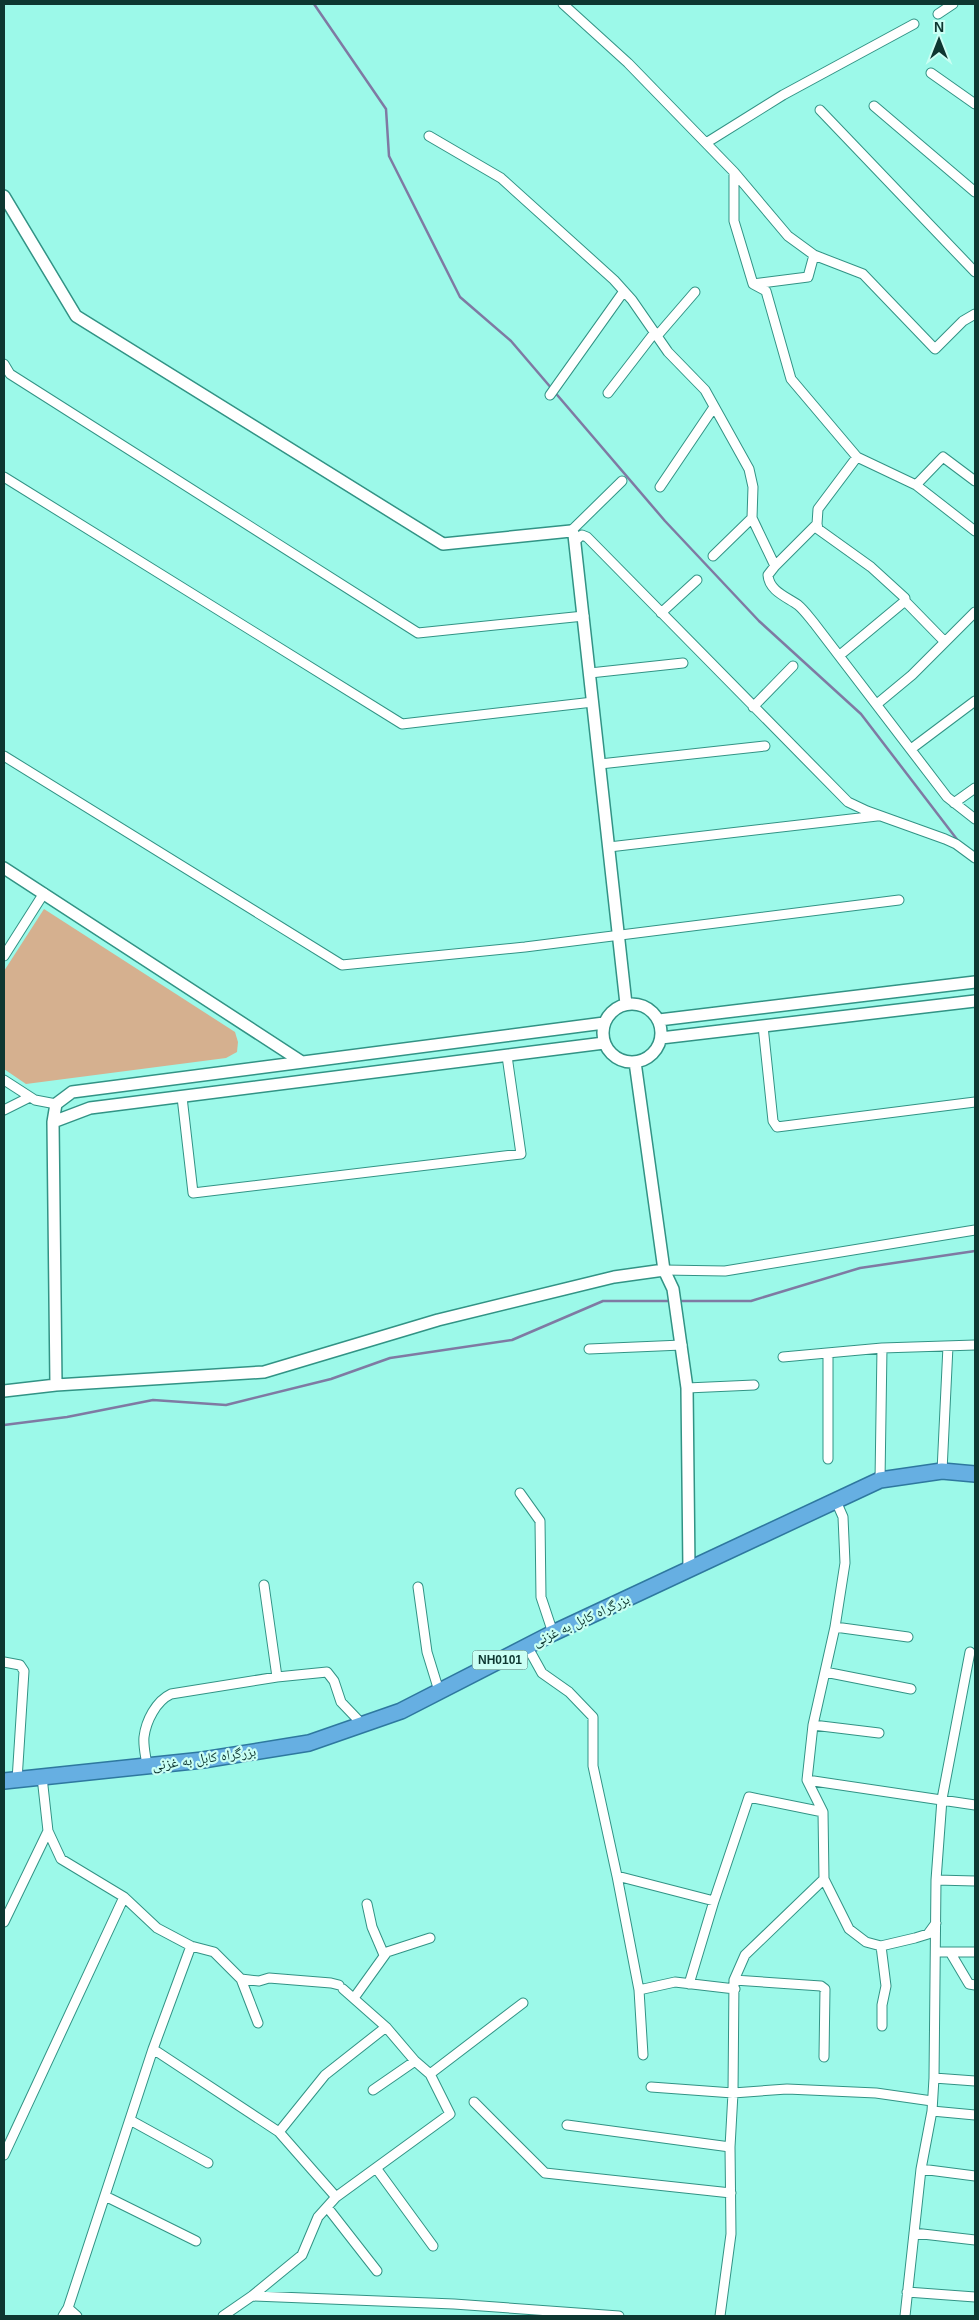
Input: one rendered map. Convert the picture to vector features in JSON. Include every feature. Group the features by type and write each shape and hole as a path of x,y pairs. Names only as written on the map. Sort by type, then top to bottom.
{"highway":[{"name":"بزرگراه کابل به غزنی","path":"10,1781 203,1760 309,1743 401,1711 553,1633 880,1480 942,1471 975,1474"}],"street":[{"path":"563,4 628,63 734,172 788,236 814,255 863,274 935,349 962,321 975,314"},
{"path":"938,14 953,4"},
{"path":"706,144 784,96 914,24"},
{"path":"930,73 975,104"},
{"path":"874,106 975,192"},
{"path":"820,110 975,272"},
{"path":"429,136 501,178 624,291 668,352 705,390 749,469 753,487 752,518 775,566"},
{"path":"734,172 734,220 753,284 766,291 791,379 857,457 916,485 975,531"},
{"path":"4,196 76,316 443,544 573,535 587,537 843,798 880,816 956,844 975,858"},
{"path":"753,284 808,277 814,255"},
{"path":"550,395 624,291"},
{"path":"608,393 656,334 695,292"},
{"path":"4,364 10,374 18,380 418,633 584,616"},
{"path":"660,487 714,407"},
{"path":"857,457 818,509 818,528 864,562 903,595 905,601 945,642"},
{"path":"916,485 943,457 975,481"},
{"path":"4,477 402,724 594,702"},
{"path":"622,481 573,535 594,702 626,1004"},
{"path":"713,556 752,518"},
{"path":"817,524 775,566 768,575 769,580 785,599 797,604 803,610 954,803 975,820"},
{"path":"662,613 696,580"},
{"path":"840,655 905,601"},
{"path":"877,704 912,675 975,612"},
{"path":"590,673 683,664"},
{"path":"753,707 793,666"},
{"path":"911,749 975,701"},
{"path":"600,764 765,746"},
{"path":"4,756 342,965 525,947 899,900"},
{"path":"954,803 975,788"},
{"path":"609,847 880,816"},
{"path":"4,868 302,1062"},
{"path":"4,956 44,893"},
{"path":"658,1020 975,982"},
{"path":"661,1038 975,1001"},
{"path":"626,1004 646,1007 658,1020 661,1038 652,1054 636,1062 626,1062 616,1058 604,1043 602,1033 604,1023 613,1011 626,1004"},
{"path":"56,1385 53,1122 56,1104 72,1092 604,1023"},
{"path":"763,1026 773,1121 777,1127 975,1102"},
{"path":"53,1122 90,1108 604,1043"},
{"path":"182,1097 193,1193 521,1154 507,1056"},
{"path":"636,1062 664,1270 673,1289 687,1388 689,1570"},
{"path":"4,1080 35,1100 56,1104"},
{"path":"4,1110 30,1097"},
{"path":"4,1391 56,1385 264,1372 438,1320 614,1277 664,1270 725,1271 975,1230"},
{"path":"589,1349 681,1341"},
{"path":"782,1357 882,1348 975,1345"},
{"path":"942,1471 948,1346"},
{"path":"880,1480 882,1348"},
{"path":"828,1353 828,1459"},
{"path":"687,1388 754,1385"},
{"path":"520,1494 540,1520 541,1597 553,1633"},
{"path":"836,1501 844,1517 845,1563 835,1627 813,1725 807,1780 823,1812 824,1879 849,1929 866,1942 881,1946 928,1934 936,1922"},
{"path":"264,1585 277,1677"},
{"path":"418,1587 427,1652 439,1691"},
{"path":"835,1627 908,1637"},
{"path":"527,1646 542,1672 569,1692 593,1717 593,1766 639,1990 643,2055"},
{"path":"905,2316 921,2169 932,2111 936,1880 942,1798 971,1671 970,1652"},
{"path":"4,1662 20,1665 24,1672 10,1781"},
{"path":"147,1766 144,1737 150,1716 159,1703 171,1694 277,1677 327,1672 334,1681 341,1702 362,1724"},
{"path":"825,1672 911,1689"},
{"path":"813,1725 879,1733"},
{"path":"42,1777 48,1831 61,1859 124,1897 157,1928 191,1946 214,1952 241,1979 258,2023"},
{"path":"807,1780 942,1798 975,1805"},
{"path":"689,1984 714,1901 749,1797 823,1812"},
{"path":"4,1922 48,1831"},
{"path":"617,1876 714,1901"},
{"path":"720,2316 731,2234 730,2147 735,1985 745,1955 824,1879"},
{"path":"936,1880 975,1881"},
{"path":"4,2156 124,1897"},
{"path":"367,1904 372,1927 384,1955"},
{"path":"354,1998 384,1955 389,1951 430,1938"},
{"path":"63,2316 68,2308 153,2049 191,1946"},
{"path":"881,1946 886,1986 882,2005 882,2026"},
{"path":"936,1952 975,1952"},
{"path":"950,1952 969,1984 975,1985"},
{"path":"223,2316 235,2313 252,2296 302,2255 318,2217 336,2197 450,2114 430,2074 415,2061 386,2028 341,1987 269,1978 259,1980 241,1979"},
{"path":"639,1990 675,1982 689,1984 821,1986 825,1989 824,2057"},
{"path":"430,2074 523,2003"},
{"path":"279,2132 325,2075 386,2028"},
{"path":"153,2049 279,2132 336,2197"},
{"path":"373,2090 415,2061"},
{"path":"934,2078 975,2081"},
{"path":"651,2087 733,2094 787,2089 876,2093 932,2101"},
{"path":"474,2102 545,2172 731,2193"},
{"path":"932,2111 975,2115"},
{"path":"130,2120 208,2163"},
{"path":"567,2126 730,2147"},
{"path":"376,2168 433,2246"},
{"path":"921,2169 975,2176"},
{"path":"105,2196 196,2242"},
{"path":"327,2206 377,2271"},
{"path":"914,2233 975,2240"},
{"path":"907,2292 975,2297"},
{"path":"252,2296 454,2304 620,2316"},
{"path":"68,2308 77,2316"}],"shaded area":[{"path":"44,909 235,1032 238,1042 237,1052 226,1058 26,1084 4,1069 4,971"}],"waterway":[{"path":"314,4 386,109 389,156 460,297 511,341 665,521 759,621 861,714 959,842"},
{"path":"679,1301 751,1301 860,1268 975,1251"},
{"path":"4,1425 67,1417 153,1400 226,1405 331,1379 390,1358 512,1340 603,1301 671,1301"}]}
